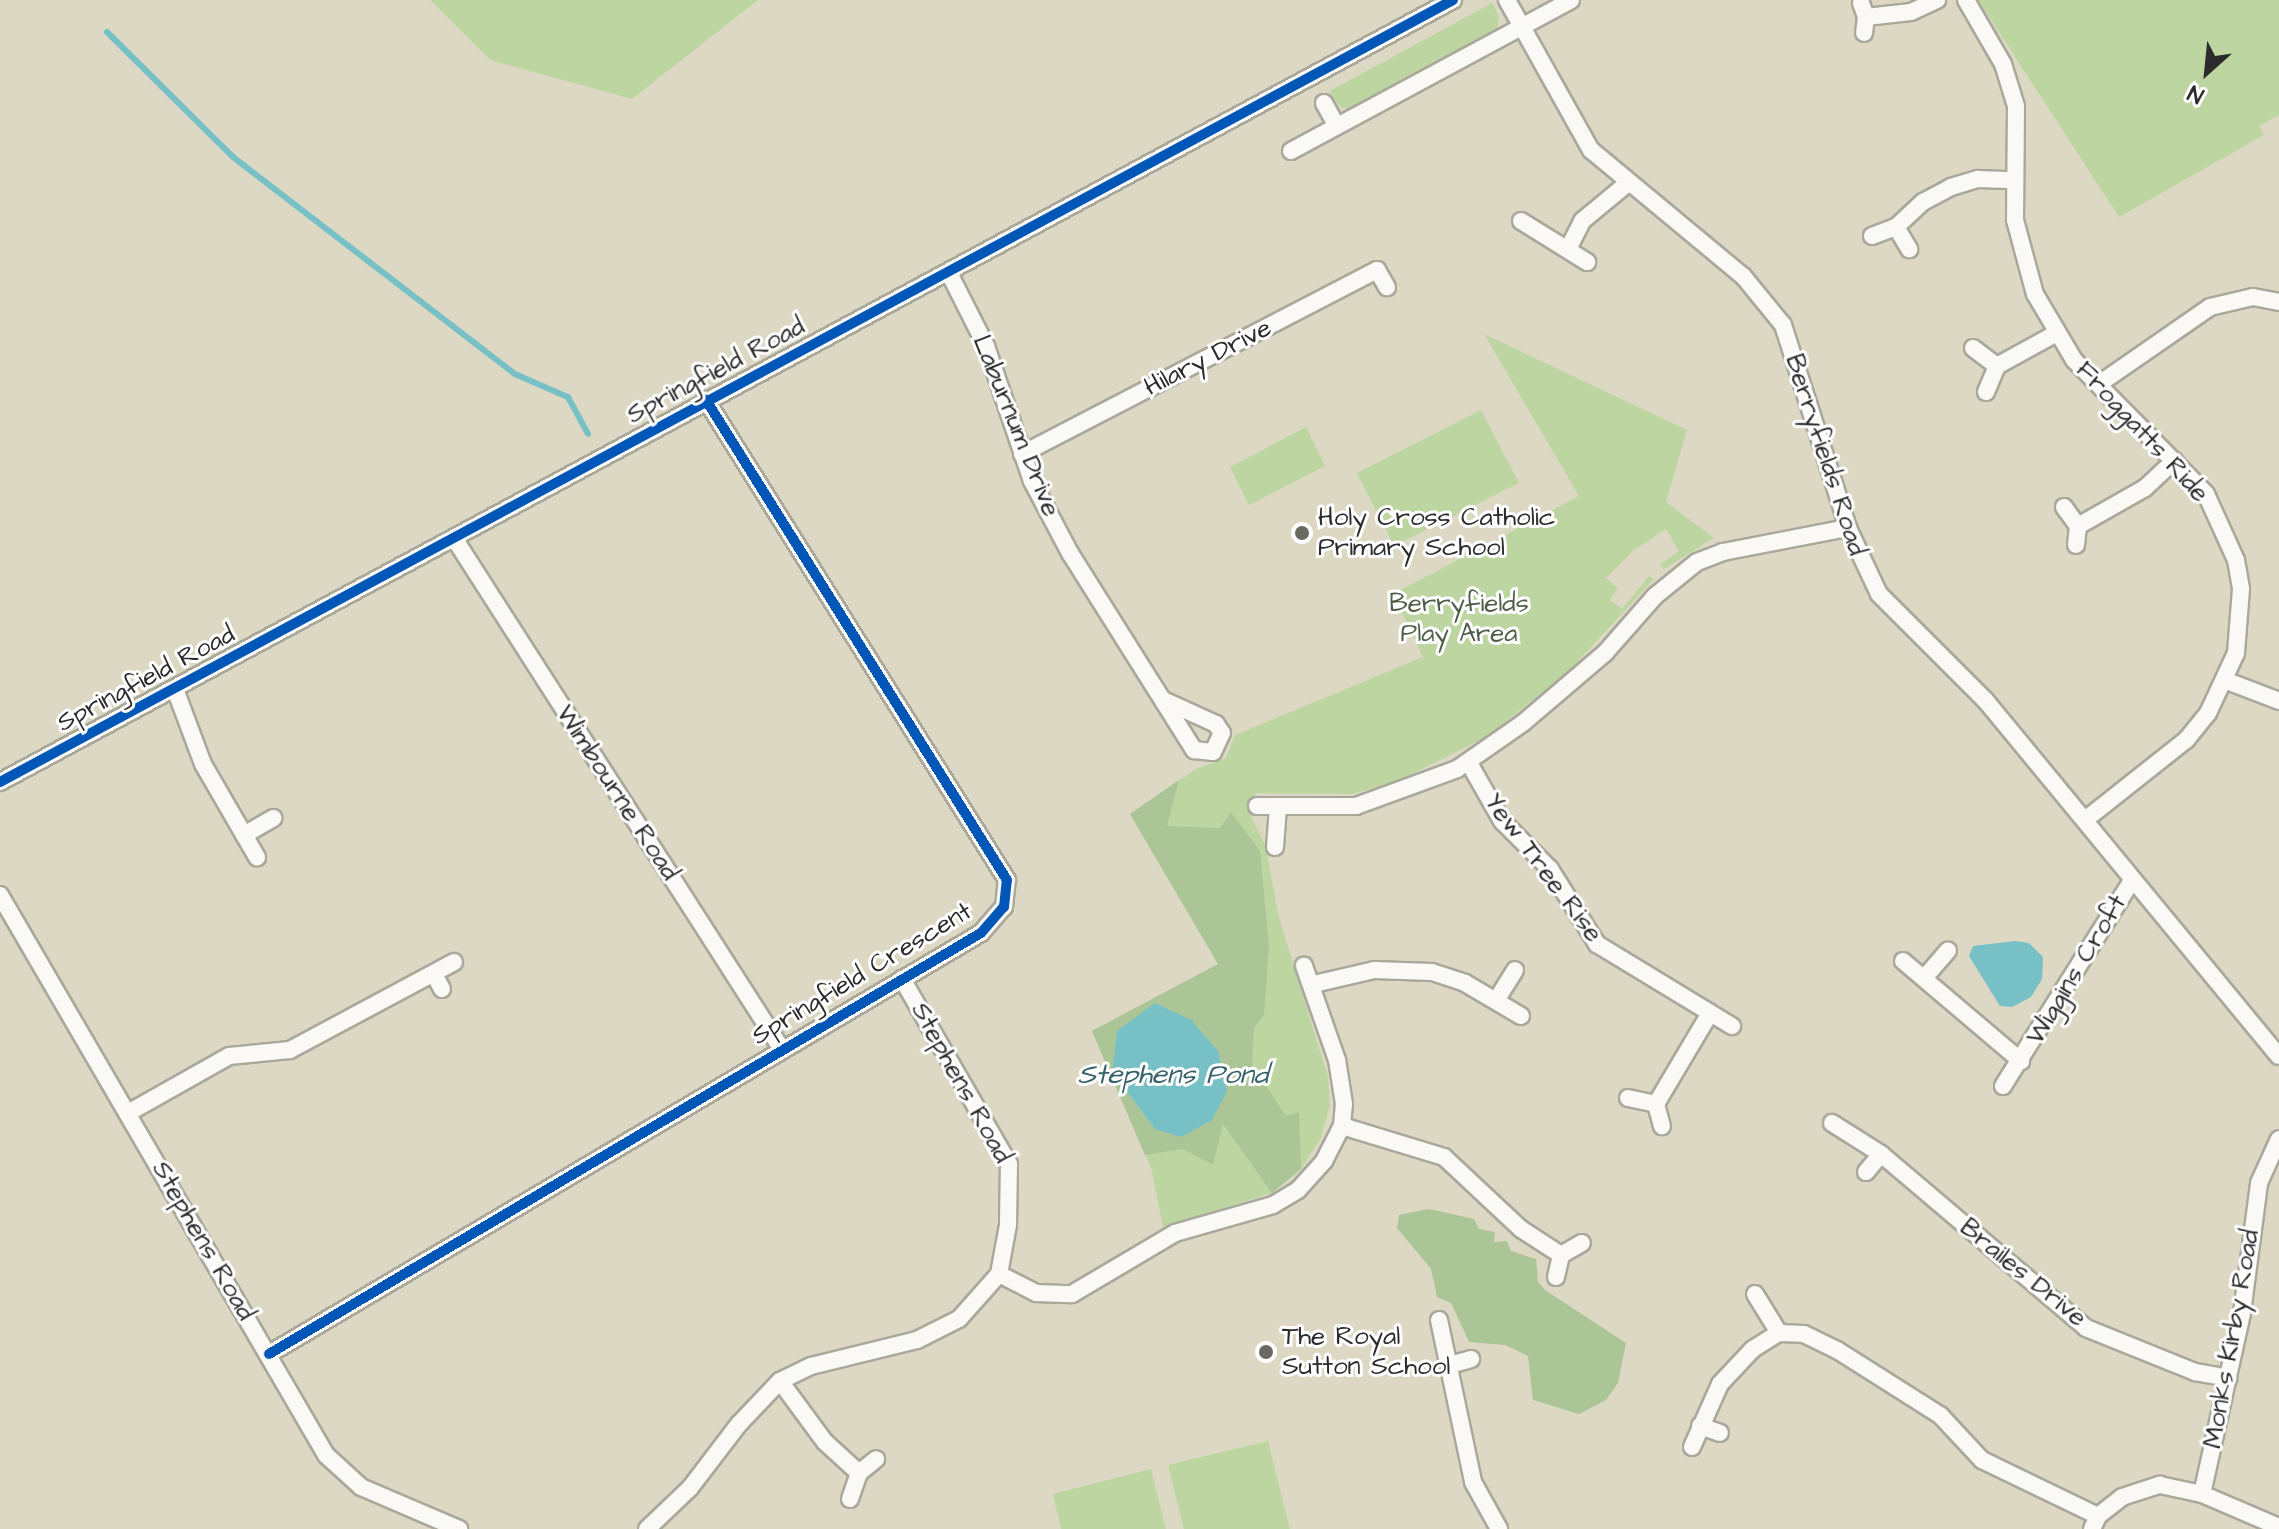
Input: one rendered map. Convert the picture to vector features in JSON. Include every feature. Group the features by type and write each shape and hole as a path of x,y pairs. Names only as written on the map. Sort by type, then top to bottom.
{"street":[{"name":"Springfield Road","path":"0,782 1453,0"},
{"name":"Berryfields Road","path":"1507,0 1582,139 1628,183 1743,276 1783,325 1848,528 1879,594 1986,701 2279,1056"},
{"path":"1291,151 1571,0"},
{"path":"1864,18 1911,12 1937,0"},
{"name":"Froggatts Ride","path":"1966,0 2003,64 2016,106 2013,180 2022,255 2055,334 2206,494 2236,560 2242,625 2227,681 2186,740 2085,820"},
{"path":"1324,103 1337,126"},
{"path":"1872,236 1896,227 1923,202 1951,187 1978,179 2013,180"},
{"path":"1568,249 1582,221 1628,183"},
{"path":"1521,221 1587,262"},
{"path":"1896,227 1909,249"},
{"name":"Hilary Drive","path":"1022,454 1377,270 1387,287"},
{"name":"Laburnum Drive","path":"949,273 986,346 1022,454 1070,553 1163,700"},
{"path":"2099,384 2210,307 2253,297 2278,300"},
{"path":"1986,392 1997,366 2055,334"},
{"path":"1973,348 1997,366"},
{"name":"Springfield Crescent","path":"269,1354 998,919 1009,894 1007,880 706,400"},
{"path":"2078,526 2145,488 2174,461"},
{"path":"2064,507 2078,526 2076,545"},
{"path":"1257,806 1356,806 1405,792 1469,763 1605,653 1655,596 1697,562 1723,552 1848,528"},
{"name":"Wimbourne Road","path":"454,538 781,1048"},
{"path":"2227,681 2279,701"},
{"path":"175,689 203,764 257,857"},
{"name":"Yew Tree Rise","path":"1469,763 1502,821 1550,869 1597,944 1732,1026"},
{"path":"1275,847 1278,807"},
{"path":"244,835 273,818"},
{"name":"Wiggins Croft","path":"2003,1086 2132,880"},
{"name":"Stephens Road","path":"0,895 337,1470 361,1487 459,1529"},
{"path":"1925,977 1948,951"},
{"name":"Wiggins Croft","path":"1903,961 2021,1061"},
{"path":"128,1113 229,1056 290,1050 454,962"},
{"path":"647,1529 690,1488 739,1424 780,1381 811,1366 917,1340 959,1319 999,1274 1036,1293 1072,1294 1175,1233 1286,1197 1324,1161 1342,1126 1337,1060 1314,984 1304,966"},
{"path":"1314,984 1374,970 1412,969 1465,983 1497,999 1521,1016"},
{"path":"1497,999 1515,970"},
{"path":"434,974 442,989"},
{"name":"Stephens Road","path":"902,979 1009,1164 1008,1225 999,1274"},
{"path":"1662,1126 1656,1104 1710,1013"},
{"path":"1628,1098 1656,1104"},
{"name":"Brailes Drive","path":"1832,1123 1881,1154 2086,1328 2195,1372 2228,1378"},
{"path":"1342,1126 1444,1157 1521,1229 1561,1255"},
{"name":"Monks Kirby Road","path":"2202,1494 2228,1378 2259,1183 2279,1139"},
{"path":"1866,1172 1881,1154"},
{"path":"1556,1277 1561,1255 1582,1243"},
{"path":"1755,1294 1779,1333"},
{"path":"1439,1320 1473,1482 1499,1529"},
{"path":"1692,1447 1720,1384 1753,1349 1779,1333 1804,1334 1837,1350 1940,1415 1982,1460 2095,1522 2122,1497 2146,1487 2177,1486 2279,1527"},
{"path":"1450,1365 1471,1359"},
{"path":"780,1381 825,1442 859,1473"},
{"path":"1700,1426 1720,1433"},
{"path":"850,1499 859,1473 876,1459"}],"green space":[{"path":"430,0 758,0 632,99 490,60"},
{"path":"1978,0 2279,0 2279,115 2259,126 2264,135 2119,217"},
{"path":"1492,3 1499,16 1497,33 1353,109 1342,108 1332,98 1330,91"},
{"name":"Berryfields Play Area","path":"1484,334 1687,430 1666,502 1714,538 1664,569 1660,565 1679,551 1666,529 1633,551 1606,578 1618,589 1610,600 1622,609 1649,576 1654,579 1566,674 1486,737 1400,780 1353,794 1256,793 1249,812 1266,847 1278,914 1328,1077 1330,1105 1321,1138 1301,1169 1272,1193 1163,1227 1151,1168 1092,1031 1218,964 1130,814 1196,769 1226,758 1235,735 1423,657 1393,594 1579,496"},
{"path":"1481,410 1519,483 1394,546 1357,473"},
{"path":"1306,427 1325,466 1249,505 1230,467"},
{"path":"1179,780 1167,826 1220,828 1231,812 1260,851 1269,946 1264,1015 1254,1028 1252,1065 1286,1116 1299,1112 1301,1169 1272,1193 1223,1124 1213,1165 1183,1149 1145,1155 1092,1031 1218,964 1130,814","holes":["1117,1031 1155,1129 1112,1072"]},
{"path":"1429,1209 1474,1219 1479,1229 1495,1232 1494,1242 1507,1241 1511,1251 1536,1259 1538,1282 1545,1290 1626,1343 1618,1383 1606,1400 1579,1414 1533,1400 1528,1356 1505,1345 1469,1342 1451,1303 1437,1297 1431,1269 1397,1228 1399,1215"},
{"path":"1268,1441 1290,1529 1184,1529 1168,1465"},
{"path":"1151,1469 1166,1529 1061,1529 1053,1494"}],"water":[{"path":"2015,941 2029,943 2043,957 2042,979 2031,997 2012,1007 2000,1006 1969,956 1973,946"},
{"name":"Stephens Pond","path":"1155,1003 1191,1020 1218,1051 1227,1091 1212,1120 1181,1137 1155,1129 1112,1072 1117,1031"}],"waterway":[{"path":"107,32 233,157 515,374 568,397 588,434"}],"cycle path":[{"path":"0,782 1453,0"},
{"path":"269,1354 981,933 1004,907 1007,880 706,400"}],"place":[{"name":"Holy Cross Catholic Primary School","path":"1302,533"},
{"name":"The Royal Sutton School","path":"1266,1352"}]}
